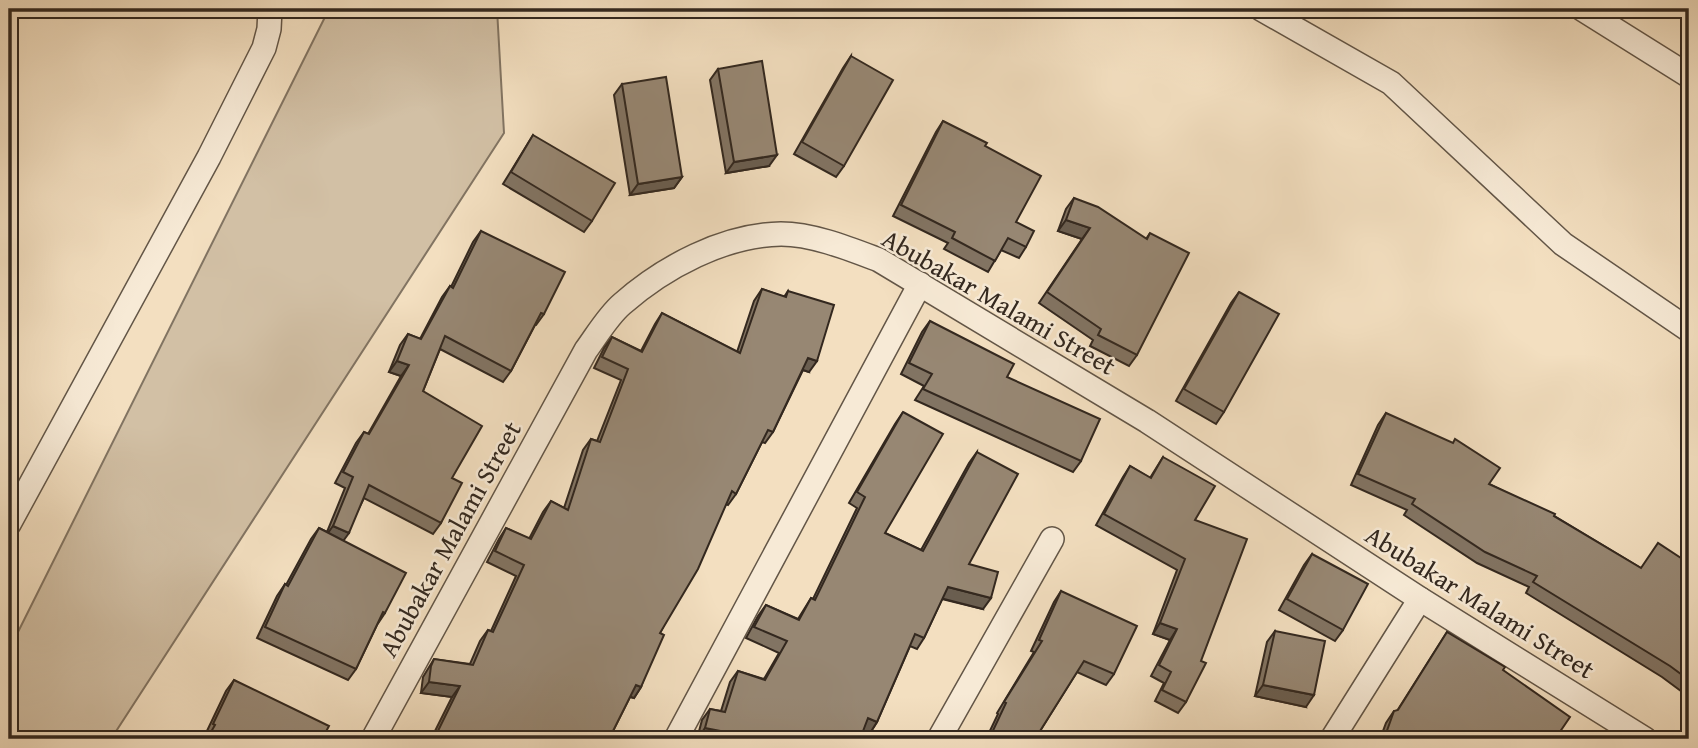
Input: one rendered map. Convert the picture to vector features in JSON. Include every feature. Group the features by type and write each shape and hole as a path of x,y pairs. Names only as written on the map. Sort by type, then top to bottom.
{"street":[{"path":"9,524 209,158 264,48 270,9"},
{"path":"1261,9 1391,83 1563,244 1689,330"},
{"path":"1582,9 1689,76"},
{"name":"Abubakar Malami Street","path":"373,739 586,350 620,305 689,258 738,240 782,234 830,242 880,260 1147,421 1634,736"},
{"path":"676,739 920,284"},
{"path":"939,739 1052,539"},
{"path":"1332,739 1420,599"}],"shaded area":[{"path":"329,9 497,9 504,133 111,739 9,739 9,650"}],"building":[{"path":"851,56 893,80 844,166 802,142"},
{"path":"762,61 777,155 734,162 718,69"},
{"path":"666,77 682,177 638,184 622,84"},
{"path":"943,121 987,143 985,146 1041,176 1016,222 1034,231 1026,247 1008,238 995,261 952,238 955,232 901,205"},
{"path":"533,135 615,183 592,221 511,172"},
{"path":"1074,198 1098,207 1147,239 1150,233 1189,253 1137,355 1098,335 1101,329 1047,292 1090,228 1066,220"},
{"path":"481,231 565,272 511,371 445,336 423,391 482,426 452,478 462,483 441,523 369,485 349,533 333,526 353,477 343,472 364,432 369,434 409,365 397,361 408,334 421,339 450,286 453,288"},
{"path":"762,289 786,297 788,291 834,305 817,361 808,358 773,432 768,430 736,494 732,491 698,569 660,633 664,635 641,687 636,685 609,739 434,739 460,686 429,682 434,659 473,665 488,630 493,632 524,565 495,551 506,528 531,539 551,501 568,510 591,439 600,442 628,369 602,357 612,337 642,352 662,313 740,353"},
{"path":"1239,292 1279,314 1224,412 1184,389"},
{"path":"930,321 1014,364 1007,377 1100,419 1081,461 923,389 932,374 909,363"},
{"path":"903,412 943,434 885,533 923,551 977,452 1018,474 969,564 998,572 991,598 948,587 924,638 915,634 877,722 868,718 860,739 729,739 731,733 705,728 710,709 725,712 738,671 765,680 787,641 754,627 766,605 799,620 811,598 815,600 865,497 857,492"},
{"path":"1386,413 1453,443 1455,439 1500,468 1489,484 1555,514 1554,516 1641,568 1658,543 1687,562 1684,567 1689,570 1689,680 1533,582 1537,576 1485,552 1412,504 1415,499 1358,474"},
{"path":"1163,457 1215,486 1195,520 1247,539 1201,661 1206,663 1186,702 1162,690 1171,672 1159,665 1177,629 1160,623 1185,559 1104,514 1130,466 1151,478"},
{"path":"319,528 406,573 385,613 383,612 356,669 265,627 285,584 288,586"},
{"path":"1312,554 1368,584 1343,630 1287,599"},
{"path":"1061,591 1137,626 1114,674 1084,661 1035,739 989,739 1006,703 1004,702 1042,641 1039,640"},
{"path":"1275,631 1325,641 1314,695 1263,685"},
{"path":"1447,632 1505,667 1503,670 1570,717 1555,739 1384,739 1394,711 1398,710"},
{"path":"234,680 329,726 322,739 207,739"},
{"path":"1285,735 1286,739 1266,739"}]}
